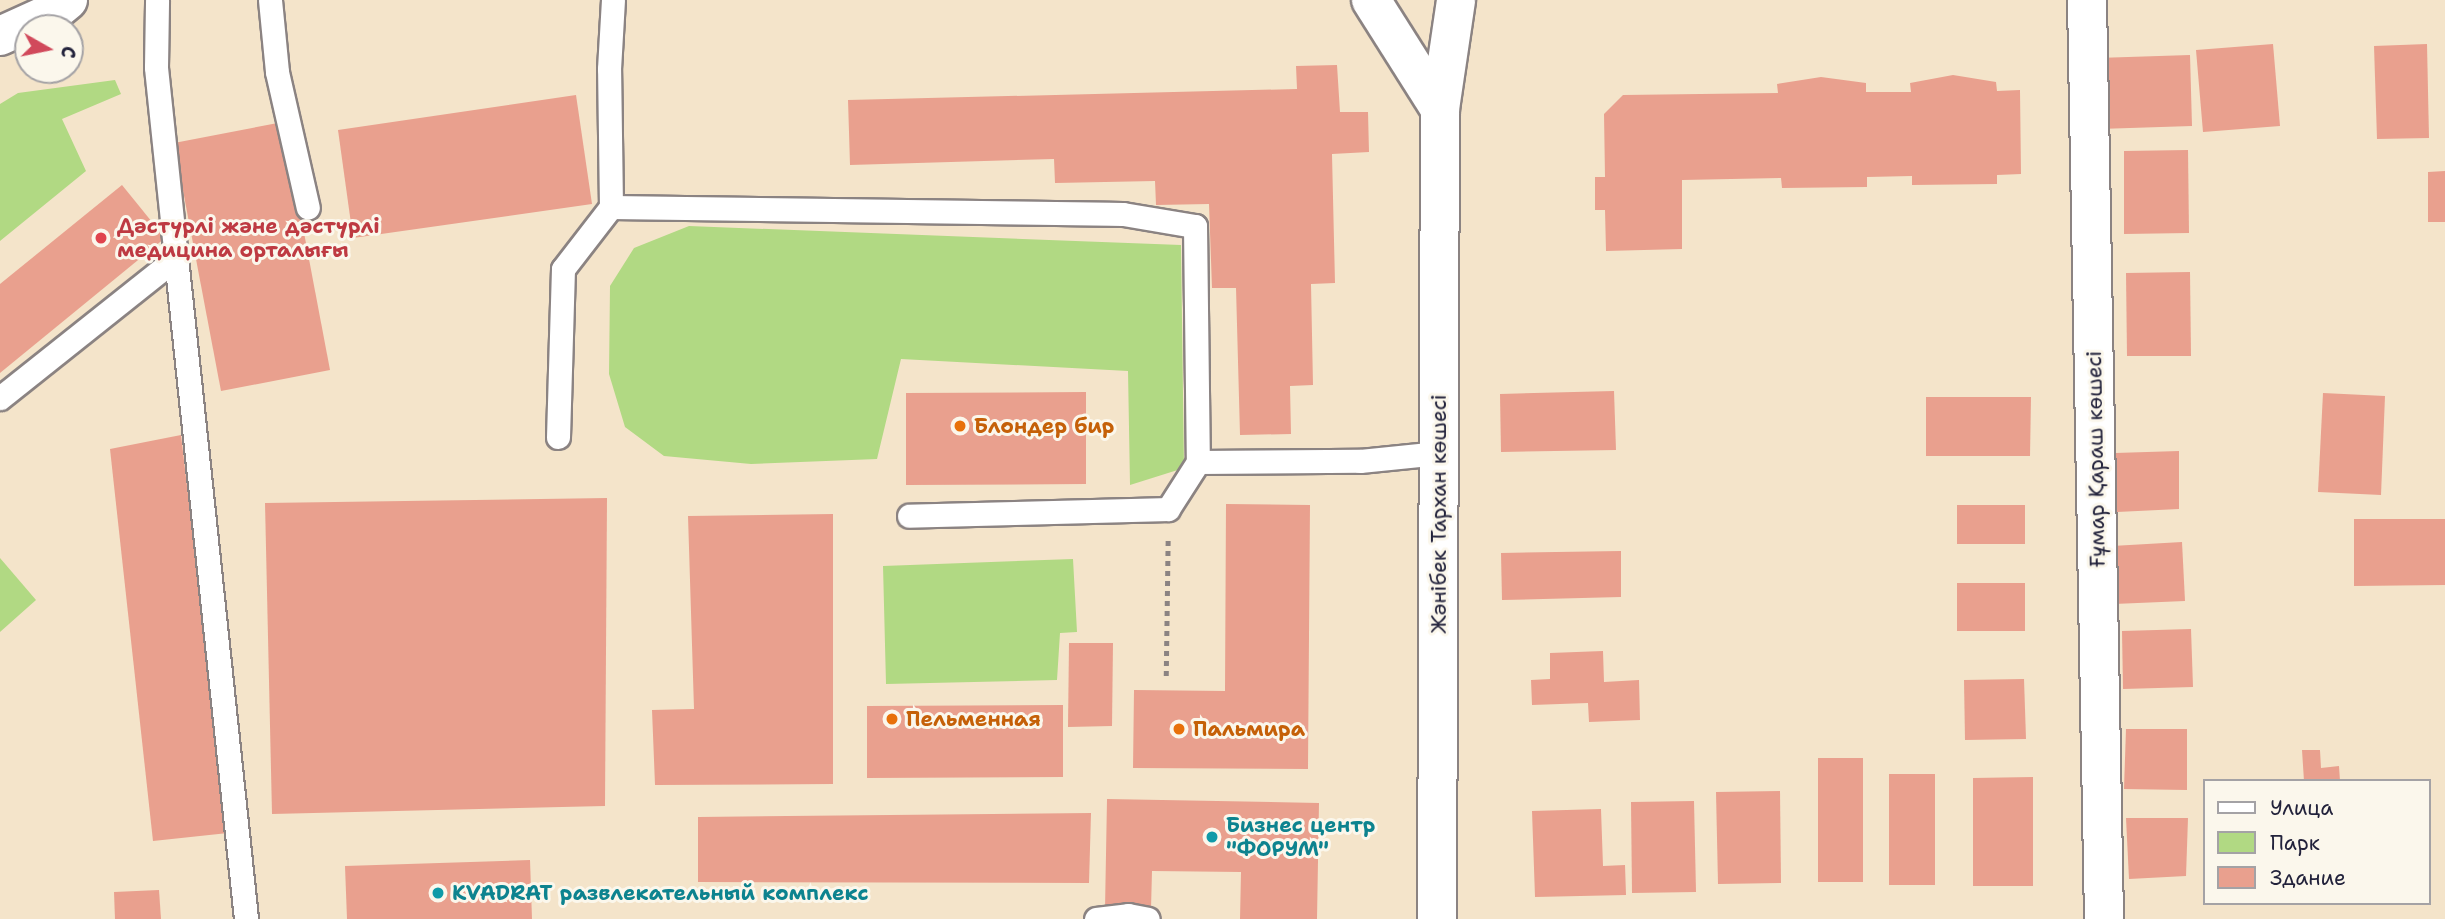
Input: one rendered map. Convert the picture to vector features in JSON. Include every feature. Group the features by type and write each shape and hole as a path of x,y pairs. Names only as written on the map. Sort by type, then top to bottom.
{"street":[{"path":"0,36 55,11 68,0"},
{"path":"1371,0 1440,109"},
{"name":"Жәнібек Тархан көшесі","path":"1437,919 1440,109 1456,0"},
{"name":"Ғұмар Қараш көшесі","path":"2087,0 2104,919"}],"lane":[{"path":"157,0 156,67 246,919"},
{"path":"270,0 276,72 308,208"},
{"path":"558,437 563,269 611,207 609,69 613,0"},
{"path":"611,207 1123,214 1195,226 1198,462 1168,509 909,516"},
{"path":"0,398 176,258"},
{"path":"1198,462 1360,461 1439,453"},
{"path":"1096,919 1128,915 1147,919"}],"path":[{"path":"1166,676 1168,509"}],"green space":[{"path":"115,80 121,94 62,119 86,171 0,241 0,104 18,93"},
{"path":"689,226 1181,245 1184,468 1130,485 1128,371 901,359 877,459 751,464 664,456 625,427 609,374 610,286 634,248"},
{"path":"0,558 36,600 0,632"},
{"path":"1073,559 1077,632 1060,633 1057,680 886,684 883,566"}],"building":[{"path":"2273,44 2280,126 2203,132 2196,50"},
{"path":"2427,44 2429,138 2377,139 2374,46"},
{"path":"2190,55 2192,126 2099,129 2097,58"},
{"path":"1337,65 1340,112 1368,112 1369,152 1332,154 1335,283 1311,284 1313,385 1290,386 1291,434 1240,435 1236,288 1212,288 1209,204 1156,205 1155,181 1055,183 1054,159 850,165 848,100 1297,89 1296,66"},
{"path":"1953,75 1996,82 1997,91 2020,90 2021,174 1997,175 1997,184 1912,185 1912,176 1867,177 1867,187 1782,188 1781,178 1682,180 1682,249 1606,251 1605,210 1595,210 1595,177 1605,177 1604,114 1623,95 1778,93 1777,84 1821,77 1866,83 1866,92 1911,92 1910,83"},
{"path":"576,95 592,204 353,238 338,130"},
{"path":"283,122 330,370 221,391 174,143"},
{"path":"2188,150 2189,233 2124,234 2124,151"},
{"path":"2445,171 2445,222 2428,222 2428,172"},
{"path":"122,185 165,238 0,373 0,284"},
{"path":"2190,272 2191,356 2127,356 2126,273"},
{"path":"1614,391 1616,450 1501,452 1500,394"},
{"path":"1086,392 1086,484 906,485 906,393"},
{"path":"2323,393 2385,396 2381,495 2318,492"},
{"path":"1926,397 2031,397 2030,456 1926,456"},
{"path":"181,435 228,833 153,841 110,449"},
{"path":"2179,451 2179,509 2117,512 2115,453"},
{"path":"607,498 605,806 272,814 265,503"},
{"path":"1226,504 1310,505 1308,769 1133,768 1134,690 1225,691"},
{"path":"1957,505 2025,505 2025,544 1957,544"},
{"path":"833,514 833,784 655,785 652,710 694,709 688,516"},
{"path":"2354,519 2445,519 2445,585 2354,586"},
{"path":"2182,542 2185,601 2114,604 2112,546"},
{"path":"1621,551 1621,597 1502,600 1501,553"},
{"path":"1957,583 2025,583 2025,631 1957,631"},
{"path":"2191,629 2193,687 2123,689 2122,631"},
{"path":"1069,643 1113,643 1112,726 1068,727"},
{"path":"1603,651 1604,682 1639,680 1640,720 1589,722 1588,703 1532,705 1531,680 1550,679 1550,653"},
{"path":"2024,679 2026,739 1965,740 1964,680"},
{"path":"1063,705 1063,777 867,778 867,706"},
{"path":"2126,729 2187,729 2187,790 2124,789"},
{"path":"2302,750 2320,750 2321,768 2339,766 2340,779 2304,779"},
{"path":"1818,758 1863,758 1863,882 1818,882"},
{"path":"1889,774 1935,774 1935,885 1889,885"},
{"path":"2033,777 2033,886 1973,886 1973,778"},
{"path":"1780,791 1781,883 1718,884 1716,792"},
{"name":"Бизнес центр \"ФОРУМ\"","path":"1107,799 1319,803 1317,919 1240,919 1241,872 1152,871 1151,909 1105,909"},
{"path":"1694,801 1696,892 1632,893 1631,802"},
{"path":"1601,809 1603,866 1625,865 1626,895 1535,897 1532,811"},
{"path":"1091,813 1089,883 698,882 698,817"},
{"path":"2126,818 2188,818 2186,876 2129,879"},
{"name":"KVADRAT развлекательный комплекс","path":"530,860 532,919 347,919 345,866"},
{"path":"159,890 161,919 115,919 114,892"}],"place":[{"name":"Дәстүрлі және дәстүрлі медицина орталығы","path":"101,238"},
{"name":"Блондер бир","path":"960,426"},
{"name":"Пельменная","path":"892,719"},
{"name":"Пальмира","path":"1179,729"},
{"name":"Бизнес центр \"ФОРУМ\"","path":"1212,837"},
{"name":"KVADRAT развлекательный комплекс","path":"438,893"}]}
